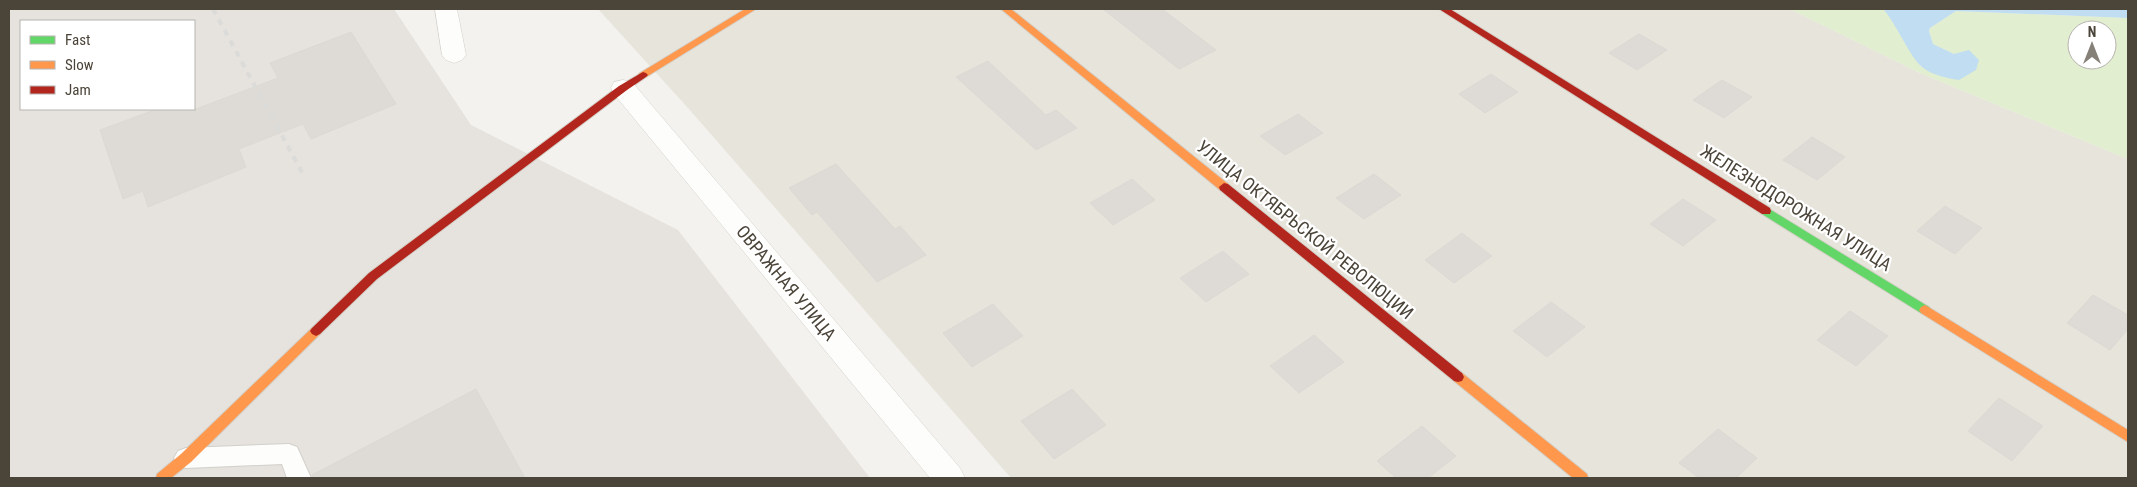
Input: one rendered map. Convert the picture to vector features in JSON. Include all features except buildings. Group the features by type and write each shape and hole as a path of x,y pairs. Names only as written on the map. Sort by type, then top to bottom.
{"street":[{"path":"446,9 454,55"},
{"path":"162,478 186,458 373,276 623,88 751,9"},
{"name":"УЛИЦА ОКТЯБРЬСКОЙ РЕВОЛЮЦИИ","path":"1005,9 1582,478"},
{"name":"ЖЕЛЕЗНОДОРОЖНАЯ УЛИЦА","path":"1444,9 2128,437"},
{"name":"ОВРАЖНАЯ УЛИЦА","path":"623,88 949,478"}],"lane":[{"path":"186,458 289,454 299,478"}],"shaded area":[{"path":"9,9 394,9 471,125 678,230 870,478 9,478"},
{"path":"598,9 1790,9 1920,73 2128,159 2128,478 1011,478 688,108"}],"green space":[{"path":"1790,9 1883,9 1893,20 1921,67 1954,54 1933,44 1929,31 1930,28 1956,11 2128,18 2128,159 1920,73"}],"water":[{"path":"1883,9 2128,9 2128,18 1956,11 1930,28 1929,31 1933,44 1954,54 1969,50 1979,60 1976,70 1959,80 1935,74 1922,67"}],"railway":[{"path":"213,9 304,176"}],"traffic: fast":[{"path":"1766,211 1925,310"}],"traffic: slow":[{"path":"643,75 751,9"},
{"path":"1005,9 1224,187"},
{"path":"1925,310 2128,437"},
{"path":"162,478 186,458 316,331"},
{"path":"1458,377 1582,478"}],"traffic: jam":[{"path":"1444,9 1766,211"},
{"path":"316,331 373,276 623,88 643,75"},
{"path":"1224,187 1458,377"}]}
